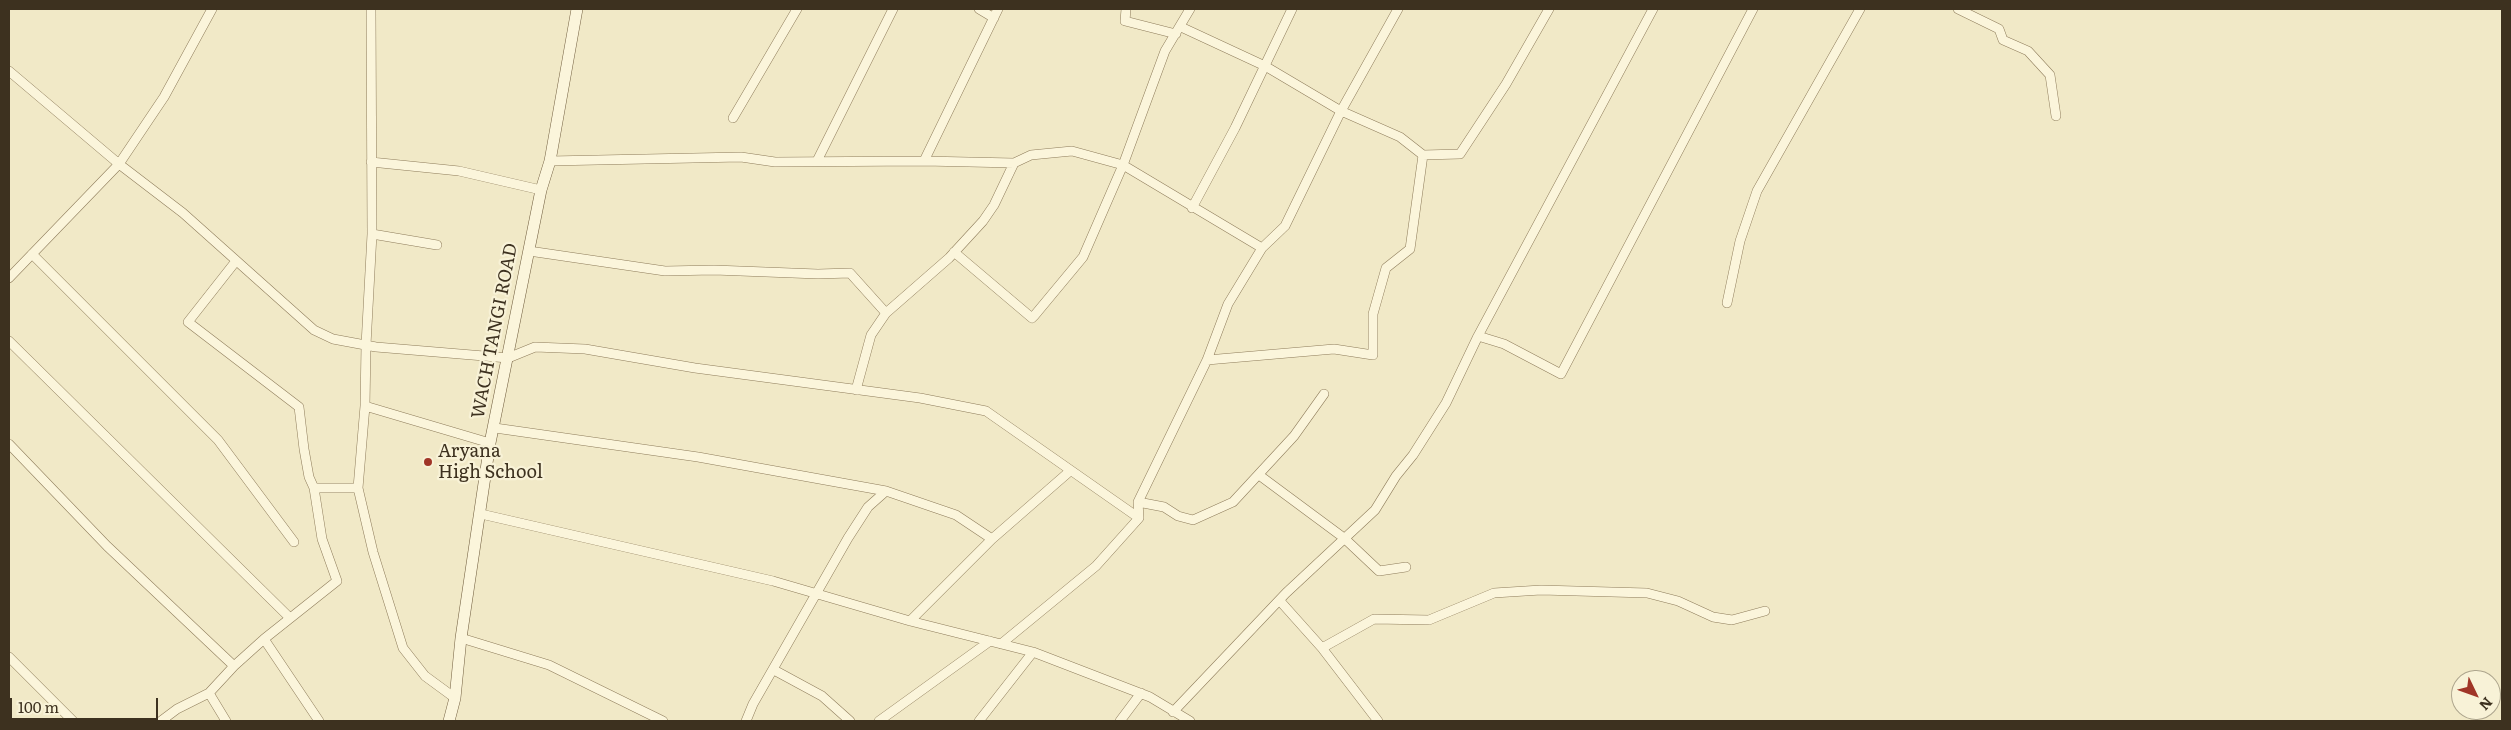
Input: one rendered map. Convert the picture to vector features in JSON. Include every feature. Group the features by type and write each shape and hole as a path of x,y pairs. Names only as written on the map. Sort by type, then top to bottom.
{"main road":[{"name":"WACH TANGI ROAD","path":"449,721 456,698 461,638 481,514 490,443 495,428 541,190 550,161 577,9"}],"street":[{"path":"9,278 120,164 164,97 212,9"},
{"path":"371,9 372,234 365,406 358,488 373,552 403,648 425,676 456,698"},
{"path":"733,118 797,9"},
{"path":"816,161 893,9"},
{"path":"979,9 994,18"},
{"path":"924,160 998,9"},
{"path":"1126,9 1125,21 1179,30 1265,66 1342,111 1400,136 1423,155 1460,154 1506,84 1549,9"},
{"path":"954,252 1032,318 1084,257 1123,165 1165,51 1190,9"},
{"path":"1192,208 1235,128 1292,9"},
{"path":"1001,644 1096,566 1139,518 1138,502 1207,360 1228,304 1262,248 1284,226 1342,111 1398,9"},
{"path":"1172,712 1280,601 1375,510 1396,476 1413,455 1446,403 1478,336 1653,9"},
{"path":"1478,336 1504,344 1561,374 1753,9"},
{"path":"1727,303 1740,241 1757,191 1860,9"},
{"path":"1958,9 1999,29 2003,40 2028,51 2050,75 2056,116"},
{"path":"9,71 120,164 183,213 314,330 334,339 366,345 508,358 535,347 585,349 695,368 920,398 986,411 1139,518"},
{"path":"550,161 741,157 775,162 924,160 1014,163 1031,155 1072,151 1123,165 1192,208 1262,248"},
{"path":"1207,360 1334,349 1373,355 1373,314 1386,268 1410,248 1423,155"},
{"path":"371,162 459,170 541,190"},
{"path":"856,390 871,335 886,313 954,252 983,221 994,206 1014,163"},
{"path":"372,234 437,245"},
{"path":"529,251 665,271 714,270 818,274 850,273 886,313"},
{"path":"32,254 218,440 294,542"},
{"path":"161,721 177,709 209,692 264,639 337,581 322,539 314,488 309,477 299,407 188,322 236,261"},
{"path":"9,341 290,618"},
{"path":"1138,502 1164,507 1178,516 1193,520 1233,502 1294,436 1324,394"},
{"path":"365,406 490,443"},
{"path":"495,428 698,457 886,491 956,515 992,539"},
{"path":"9,444 100,539 234,666"},
{"path":"910,621 992,539 1070,471"},
{"path":"1259,475 1344,538 1379,571 1406,567"},
{"path":"314,488 358,488"},
{"path":"746,721 753,704 868,507 886,491"},
{"path":"481,514 818,593 910,621 1033,652 1141,693 1190,721"},
{"path":"1322,648 1374,619 1429,620 1494,593 1541,590 1647,593 1678,601 1713,618 1732,620 1765,610"},
{"path":"1280,601 1322,648 1378,721"},
{"path":"461,638 549,664 663,721"},
{"path":"264,639 319,721"},
{"path":"879,721 990,641"},
{"path":"979,721 1033,652"},
{"path":"9,657 73,721"},
{"path":"774,670 822,696 850,721"},
{"path":"209,692 226,721"},
{"path":"1120,721 1141,693"}],"place":[{"name":"Aryana High School","path":"428,462"}]}
